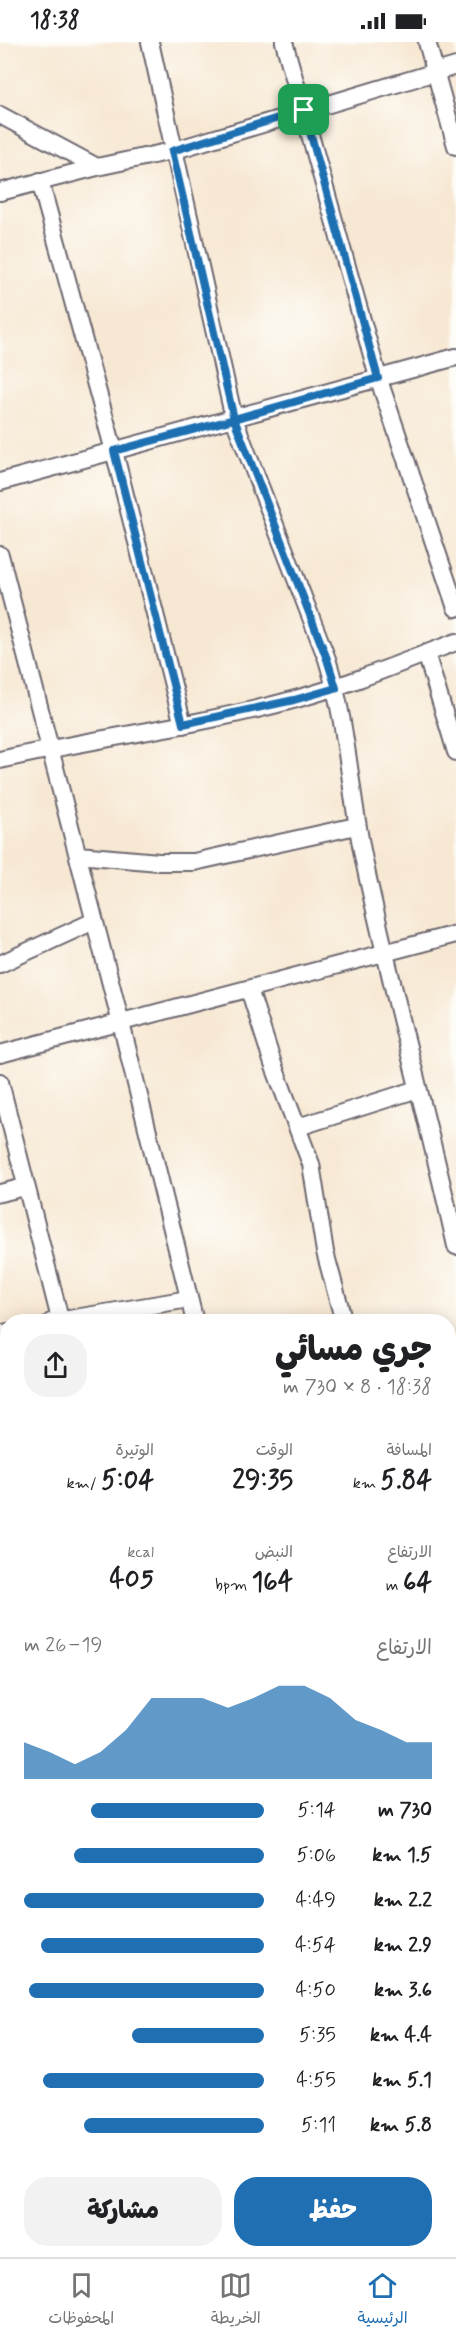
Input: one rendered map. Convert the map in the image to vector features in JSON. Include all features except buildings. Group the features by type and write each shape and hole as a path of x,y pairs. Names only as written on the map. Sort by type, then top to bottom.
{"street":[{"path":"150,42 172,151 234,419 327,659 336,688 356,826 384,953 452,1213 456,1246"},
{"path":"284,42 378,378 456,608"},
{"path":"428,42 456,146"},
{"path":"0,192 97,166 172,151 456,66"},
{"path":"0,115 97,166"},
{"path":"40,181 114,451 183,724"},
{"path":"0,482 456,357"},
{"path":"0,555 52,750 193,1314"},
{"path":"0,760 294,700 336,688 456,642"},
{"path":"426,653 456,752"},
{"path":"78,855 159,862 194,862 356,826"},
{"path":"0,964 94,921"},
{"path":"0,1054 456,934"},
{"path":"249,989 273,1064 311,1164 325,1252 342,1314"},
{"path":"0,1082 54,1314"},
{"path":"298,1127 418,1089"},
{"path":"0,1193 25,1187"},
{"path":"93,1314 189,1299"}],"route":[{"path":"304,110 172,151 234,419 114,451 183,724 294,700 336,688 327,659 234,419 378,378 304,110"}]}
